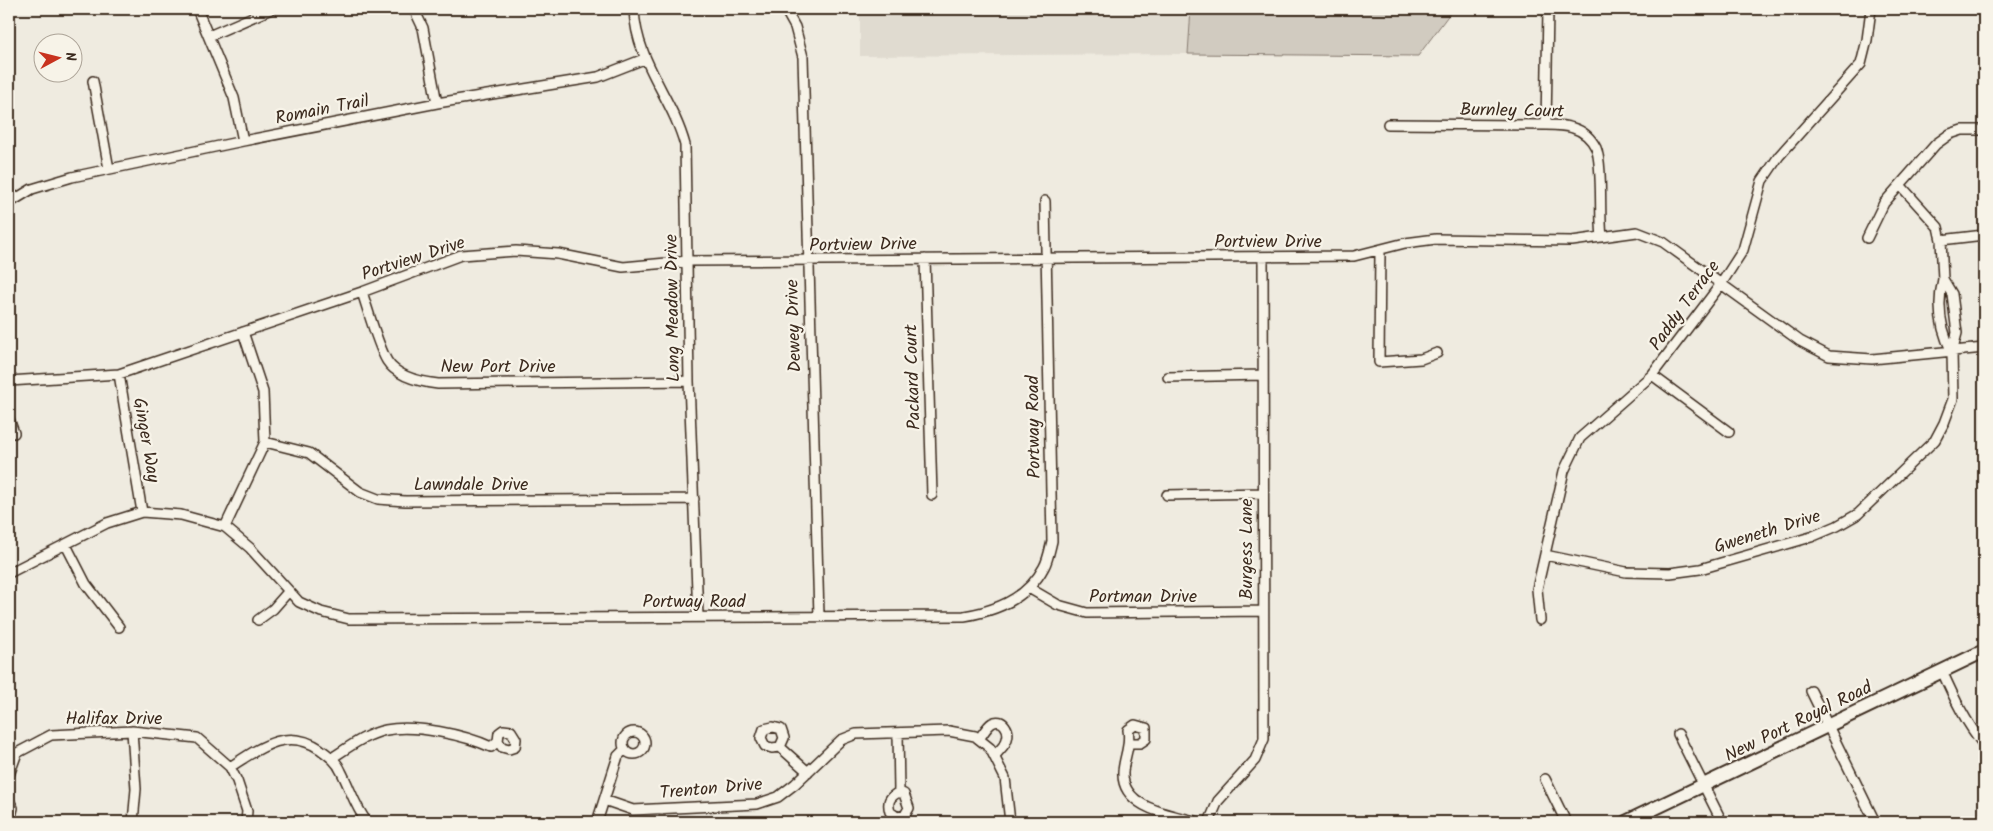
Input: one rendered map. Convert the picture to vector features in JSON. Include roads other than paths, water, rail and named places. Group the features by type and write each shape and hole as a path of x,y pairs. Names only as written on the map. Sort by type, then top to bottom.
{"street":[{"path":"197,9 234,98 243,140"},
{"path":"209,36 272,9"},
{"path":"414,9 423,28 437,103"},
{"name":"Long Meadow Drive","path":"634,9 635,24 644,59 680,126 686,146 689,381 698,617"},
{"name":"Dewey Drive","path":"785,9 794,27 803,57 818,616"},
{"path":"1546,125 1548,9"},
{"name":"Paddy Terrace","path":"1540,620 1537,589 1564,471 1580,438 1652,375 1721,284 1743,250 1762,182 1779,156 1861,64 1868,40 1871,9"},
{"name":"Romain Trail","path":"9,203 32,189 109,169 243,140 437,103 598,77 644,59"},
{"path":"93,81 109,169"},
{"name":"Burnley Court","path":"1388,124 1546,125 1577,129 1590,139 1598,157 1599,215 1602,238"},
{"path":"1867,238 1884,203 1936,144 1950,134 1962,130 1984,130"},
{"path":"1900,186 1938,227 1941,240 1943,279 1939,295 1943,335 1952,352"},
{"name":"Portway Road","path":"9,573 107,523 142,512 182,514 225,527 250,548 299,602 321,612 349,619 964,616 985,613 1010,602 1029,588 1044,567 1052,541 1045,201"},
{"name":"Portview Drive","path":"9,381 119,374 362,292 461,255 516,251 558,254 623,267 688,261 1046,257 1263,258 1354,256 1404,243 1436,239 1572,241 1637,232 1663,242 1800,342 1829,356 1872,359 1984,348"},
{"path":"1941,240 1984,235"},
{"path":"1380,250 1379,362 1421,360 1437,353"},
{"name":"Burgess Lane","path":"1210,822 1218,801 1256,760 1264,739 1262,612 1263,258"},
{"name":"Packard Court","path":"925,259 932,495"},
{"path":"1943,279 1952,294 1957,333 1952,352"},
{"name":"New Port Drive","path":"362,292 387,362 404,375 419,382 448,384 689,381"},
{"path":"225,527 265,442 263,392 243,332"},
{"name":"Gweneth Drive","path":"1545,555 1626,572 1670,573 1700,569 1810,537 1837,526 1858,514 1935,440 1953,399 1952,352"},
{"name":"Ginger Way","path":"119,374 142,512"},
{"path":"1652,375 1730,432"},
{"path":"1168,377 1263,376"},
{"path":"9,419 14,433"},
{"name":"Lawndale Drive","path":"265,442 309,453 360,492 378,499 405,501 694,499"},
{"path":"1167,495 1262,493"},
{"path":"66,544 86,584 120,627"},
{"name":"Portman Drive","path":"1029,588 1058,605 1087,614 1262,612"},
{"path":"258,620 273,609 288,592"},
{"name":"New Port Royal Road","path":"1626,822 1984,652"},
{"path":"1942,671 1955,702 1984,745"},
{"path":"1811,691 1875,822"},
{"path":"995,756 1007,740 1008,730 1004,723 998,721 991,723 979,739 990,748 1005,778 1010,822"},
{"path":"332,758 361,739 386,730 410,729 450,734 492,747 498,741"},
{"path":"132,731 136,789 133,822"},
{"name":"Halifax Drive","path":"9,775 17,753 51,735 132,731 197,738 230,767 247,811 246,822"},
{"name":"Trenton Drive","path":"604,800 633,810 758,804 778,797 808,772 841,740 856,734 949,731 976,736 979,739"},
{"path":"898,733 899,792"},
{"path":"1678,734 1722,822"},
{"path":"230,767 258,748 278,740 294,738 312,743 332,758 341,769 360,813 367,822"},
{"path":"1130,743 1123,775 1130,795 1151,810 1198,822"},
{"path":"780,747 808,772"},
{"path":"597,822 618,756 624,750"},
{"path":"1545,779 1566,822"},
{"path":"9,801 13,808 11,816 9,816"}]}
